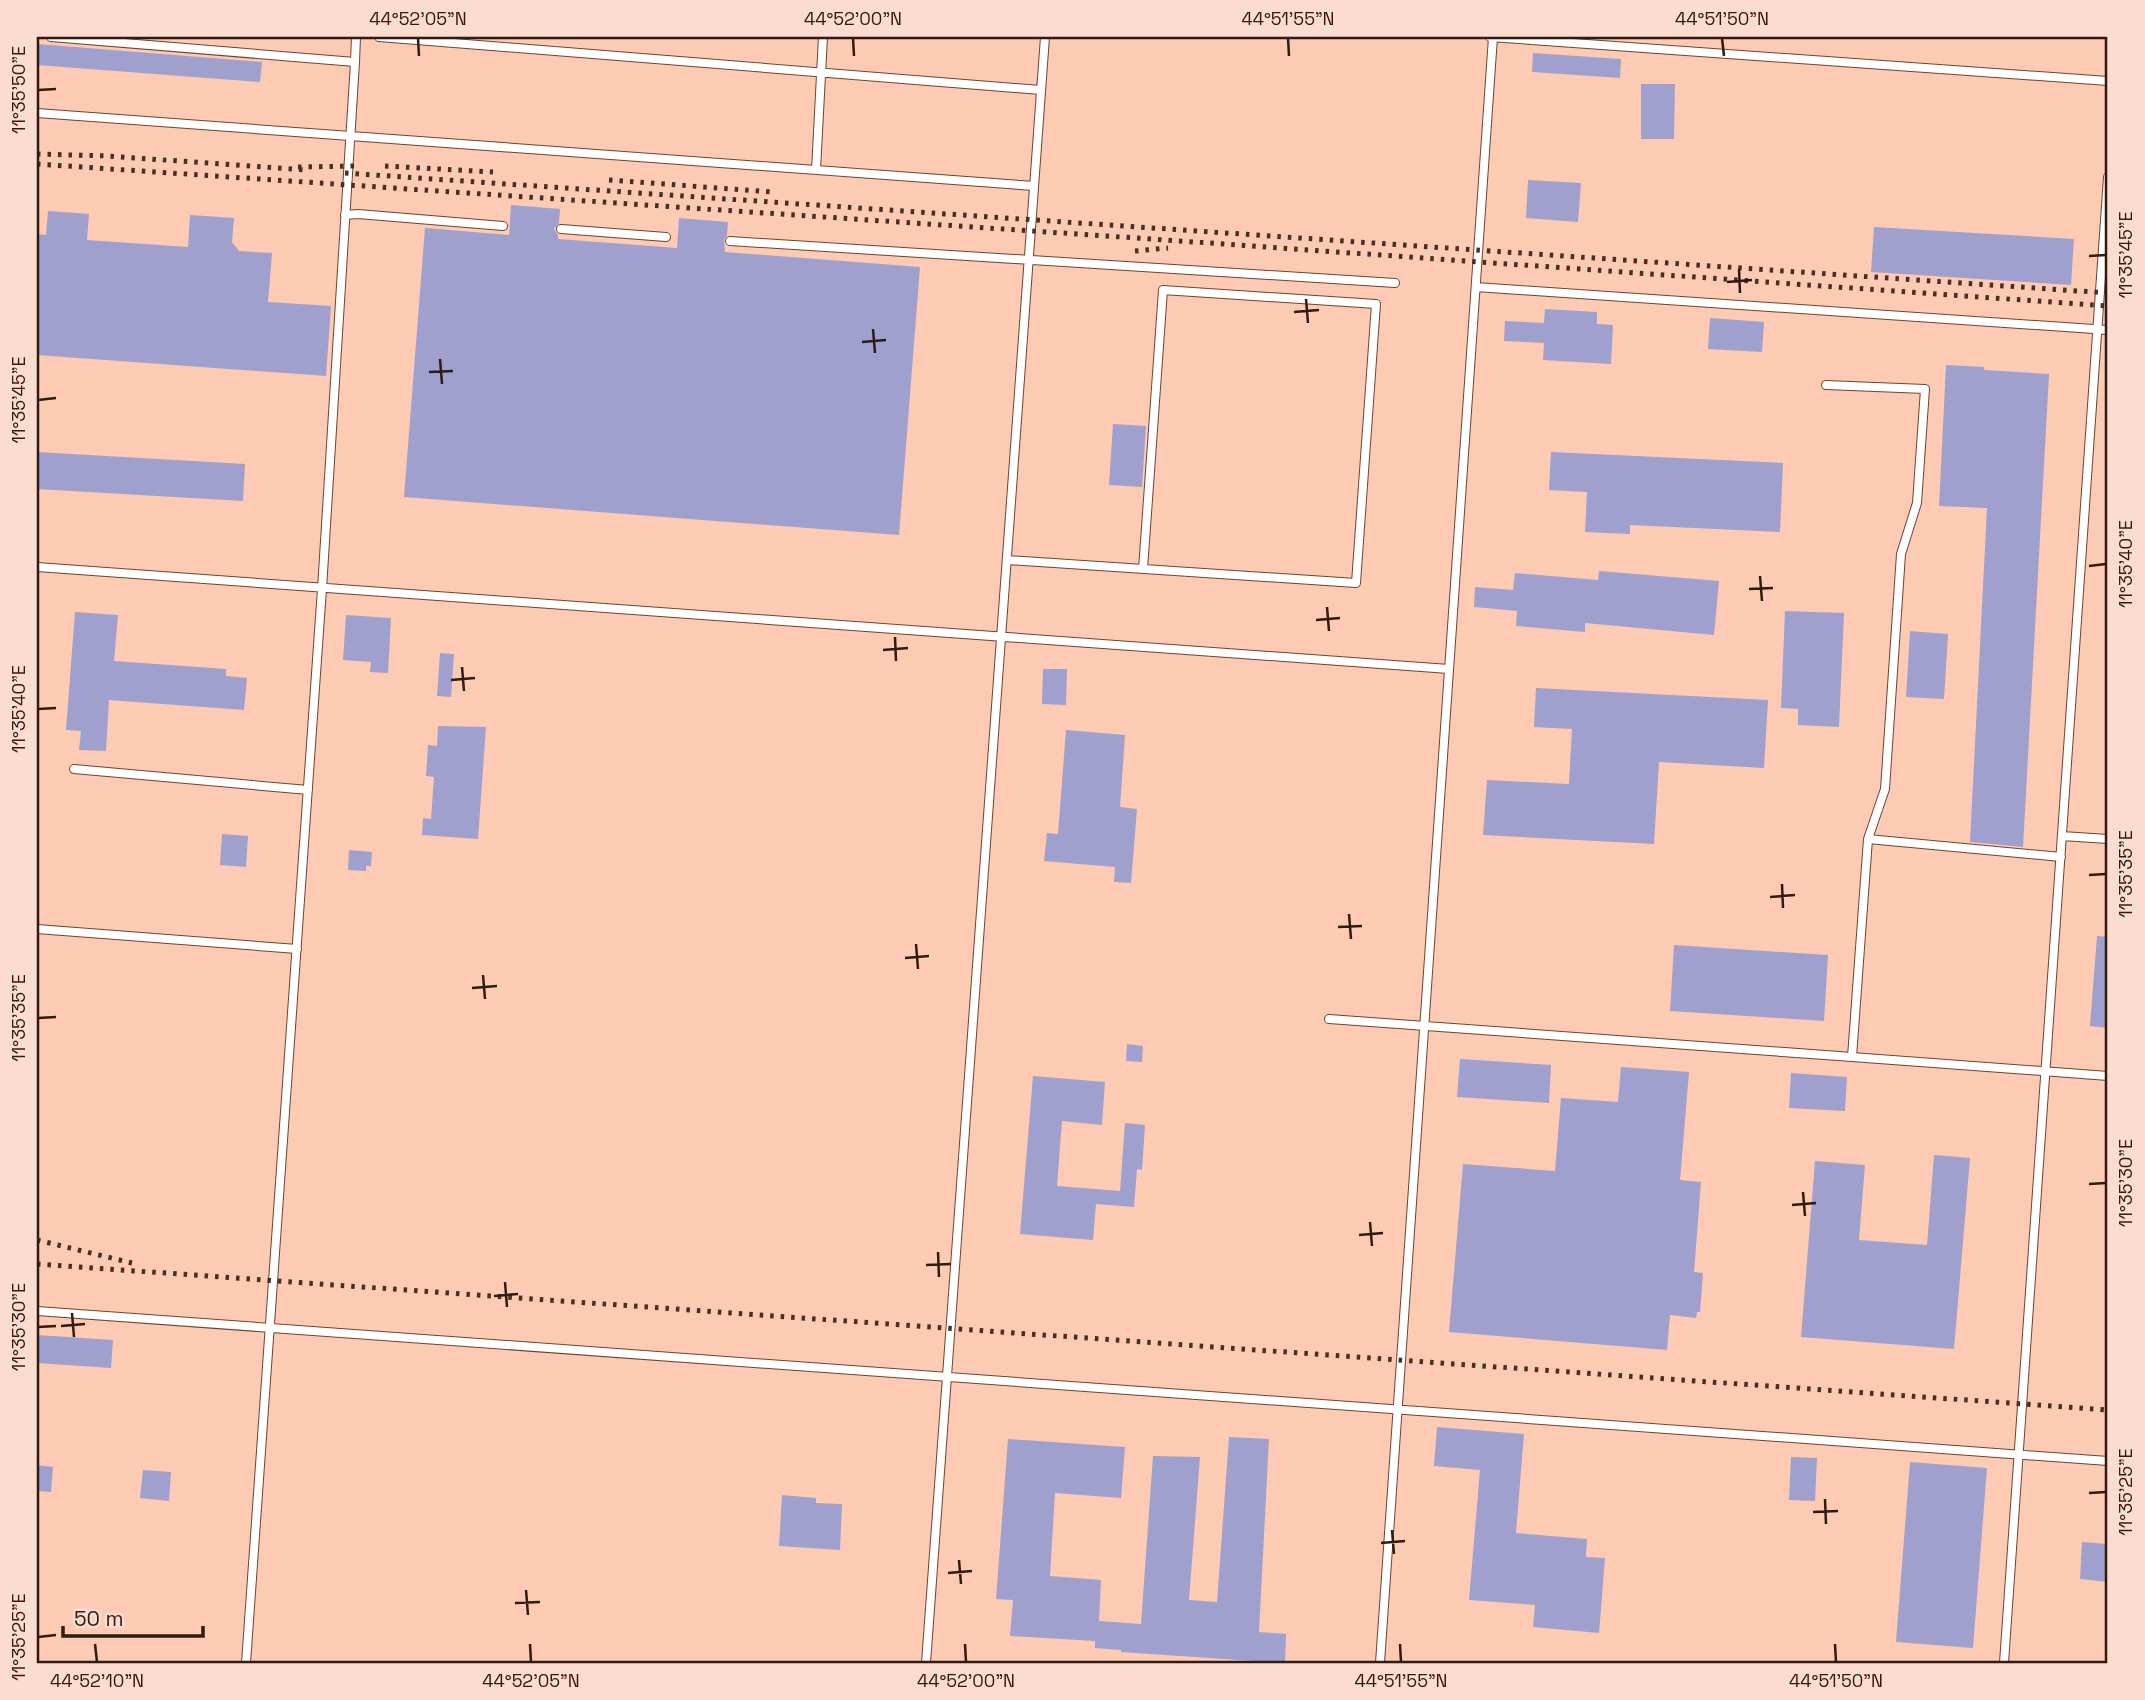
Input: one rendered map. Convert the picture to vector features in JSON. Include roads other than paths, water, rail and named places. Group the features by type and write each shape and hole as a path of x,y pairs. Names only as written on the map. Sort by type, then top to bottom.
{"lane":[{"path":"51,37 355,62"},
{"path":"246,1663 322,589 356,37"},
{"path":"380,37 1041,90"},
{"path":"816,170 823,37"},
{"path":"926,1663 1045,37"},
{"path":"1380,1663 1492,37 2108,81"},
{"path":"37,113 1034,186"},
{"path":"2004,1663 2108,177"},
{"path":"345,215 503,226"},
{"path":"561,229 666,237"},
{"path":"730,241 1395,283"},
{"path":"1476,287 2108,330"},
{"path":"1007,560 1143,569 1356,583 1376,304 1163,290 1143,569"},
{"path":"1826,385 1925,388 1917,503 1900,554 1885,789 1868,839 1852,1057"},
{"path":"37,567 1449,669"},
{"path":"74,769 308,790"},
{"path":"2062,836 2108,839"},
{"path":"1868,839 2061,858"},
{"path":"37,929 297,949"},
{"path":"1329,1019 2108,1076"},
{"path":"37,1311 2108,1461"}],"railway":[{"path":"37,154 108,156 306,170"},
{"path":"37,164 2108,306"},
{"path":"298,167 357,166"},
{"path":"385,166 493,172"},
{"path":"345,173 2108,293"},
{"path":"609,180 773,192"},
{"path":"1135,251 1168,248"},
{"path":"37,1240 132,1263"},
{"path":"37,1264 2108,1410"}]}
